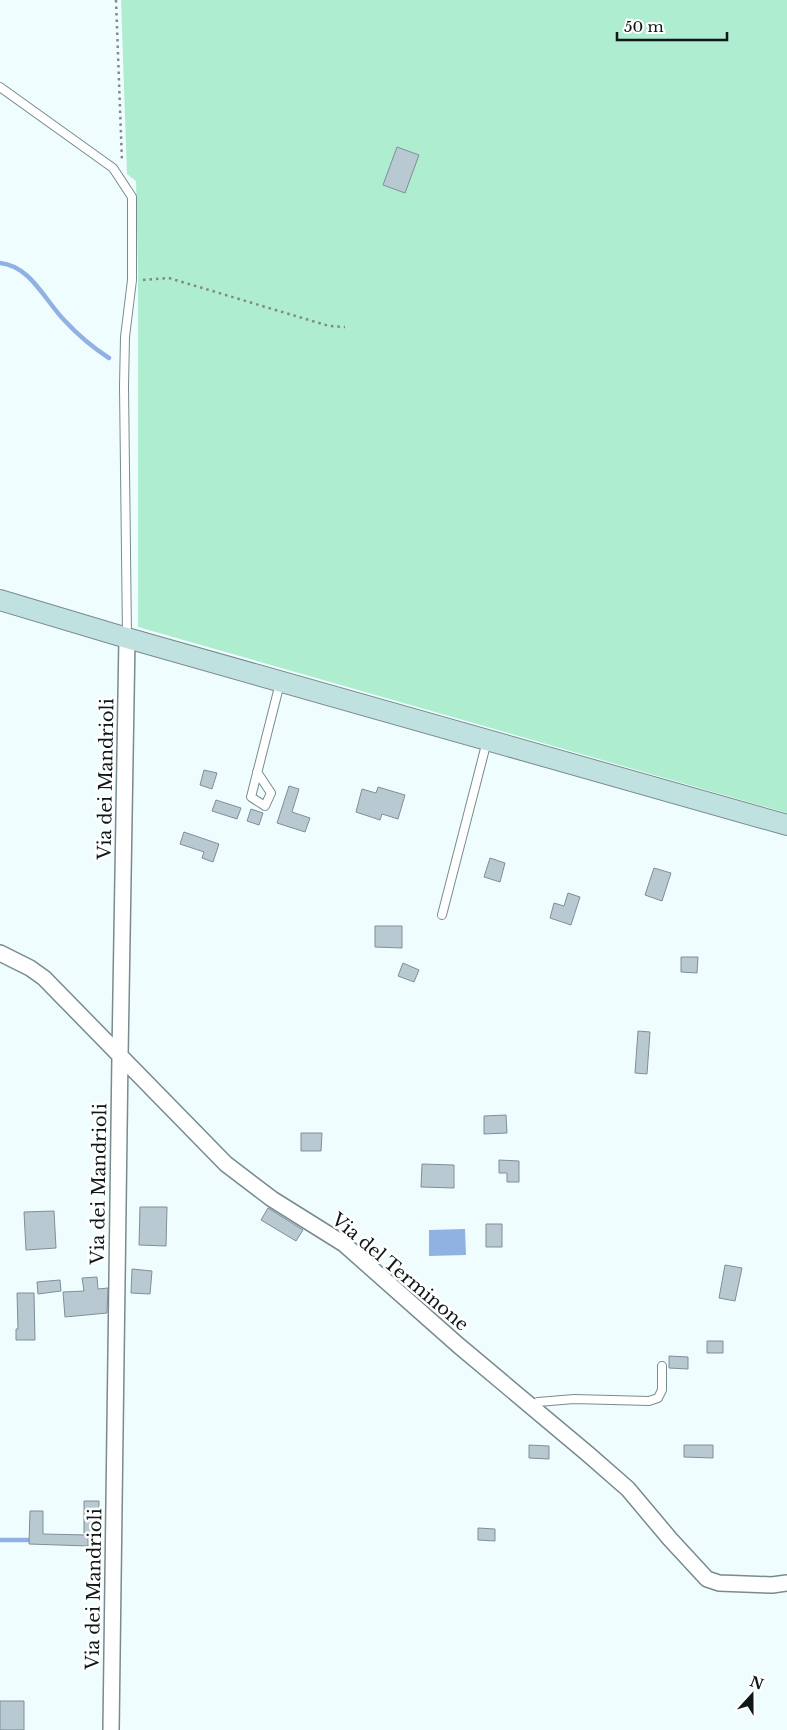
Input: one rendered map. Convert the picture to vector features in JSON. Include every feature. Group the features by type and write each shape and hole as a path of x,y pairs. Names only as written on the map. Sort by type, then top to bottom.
{"main road":[{"path":"0,600 127,638 787,825"}],"street":[{"name":"Via dei Mandrioli","path":"111,1730 127,638"},
{"name":"Via del Terminone","path":"0,953 30,968 44,978 226,1164 272,1199 344,1244 458,1345 628,1489 707,1579 720,1583 772,1585 787,1583"}],"lane":[{"path":"0,87 113,168 132,196 132,280 125,338 124,367 127,638"},
{"path":"257,772 281,681"},
{"path":"442,915 487,739"},
{"path":"538,1402 574,1399 649,1401 658,1398 662,1390 662,1366"}],"path":[{"path":"116,0 123,184"},
{"path":"132,280 169,278 329,326 345,327"}],"green space":[{"path":"121,0 787,0 787,813 138,627 138,272 136,181 127,174"}],"water":[{"path":"465,1229 466,1255 429,1256 429,1230"}],"building":[{"path":"397,147 419,155 405,193 383,185"},
{"path":"204,770 217,773 212,789 200,785"},
{"path":"289,786 299,789 292,812 310,818 305,832 277,823"},
{"path":"378,787 405,795 398,819 382,814 380,820 356,812 362,789 376,793"},
{"path":"216,800 241,808 237,819 212,811"},
{"path":"251,809 263,813 259,825 247,821"},
{"path":"184,832 219,844 213,862 202,858 204,852 180,844"},
{"path":"490,858 505,863 500,882 484,877"},
{"path":"654,868 671,873 662,901 645,895"},
{"path":"568,893 580,897 571,925 550,918 554,903 564,906"},
{"path":"375,926 402,926 402,948 375,947"},
{"path":"681,957 698,957 697,973 681,972"},
{"path":"403,963 419,970 414,982 398,976"},
{"path":"638,1031 650,1032 647,1074 635,1073"},
{"path":"506,1115 507,1133 484,1134 484,1116"},
{"path":"301,1133 322,1133 321,1151 301,1151"},
{"path":"499,1160 519,1161 519,1182 507,1182 507,1173 499,1173"},
{"path":"422,1164 454,1165 454,1188 421,1187"},
{"path":"140,1207 167,1207 166,1246 139,1245"},
{"path":"268,1208 303,1230 296,1241 261,1220"},
{"path":"54,1211 56,1248 26,1250 24,1212"},
{"path":"486,1224 502,1224 502,1247 486,1247"},
{"path":"725,1265 742,1268 735,1301 719,1298"},
{"path":"132,1269 152,1271 150,1294 131,1293"},
{"path":"97,1277 98,1289 108,1288 107,1313 65,1317 63,1292 84,1291 82,1278"},
{"path":"60,1280 61,1291 38,1294 37,1282"},
{"path":"17,1293 34,1293 35,1340 16,1340 16,1329 18,1329"},
{"path":"707,1341 723,1341 723,1353 707,1353"},
{"path":"669,1356 688,1357 688,1369 669,1368"},
{"path":"529,1445 549,1446 549,1459 529,1458"},
{"path":"684,1445 713,1445 713,1458 684,1457"},
{"path":"84,1501 99,1501 99,1533 84,1533"},
{"path":"30,1511 43,1511 43,1534 88,1535 88,1546 29,1544"},
{"path":"478,1528 495,1529 495,1541 478,1540"},
{"path":"0,1701 24,1701 24,1730 0,1730"}],"waterway":[{"path":"0,263 11,266 29,277 70,326 109,358"},
{"path":"0,1540 34,1540"}]}
